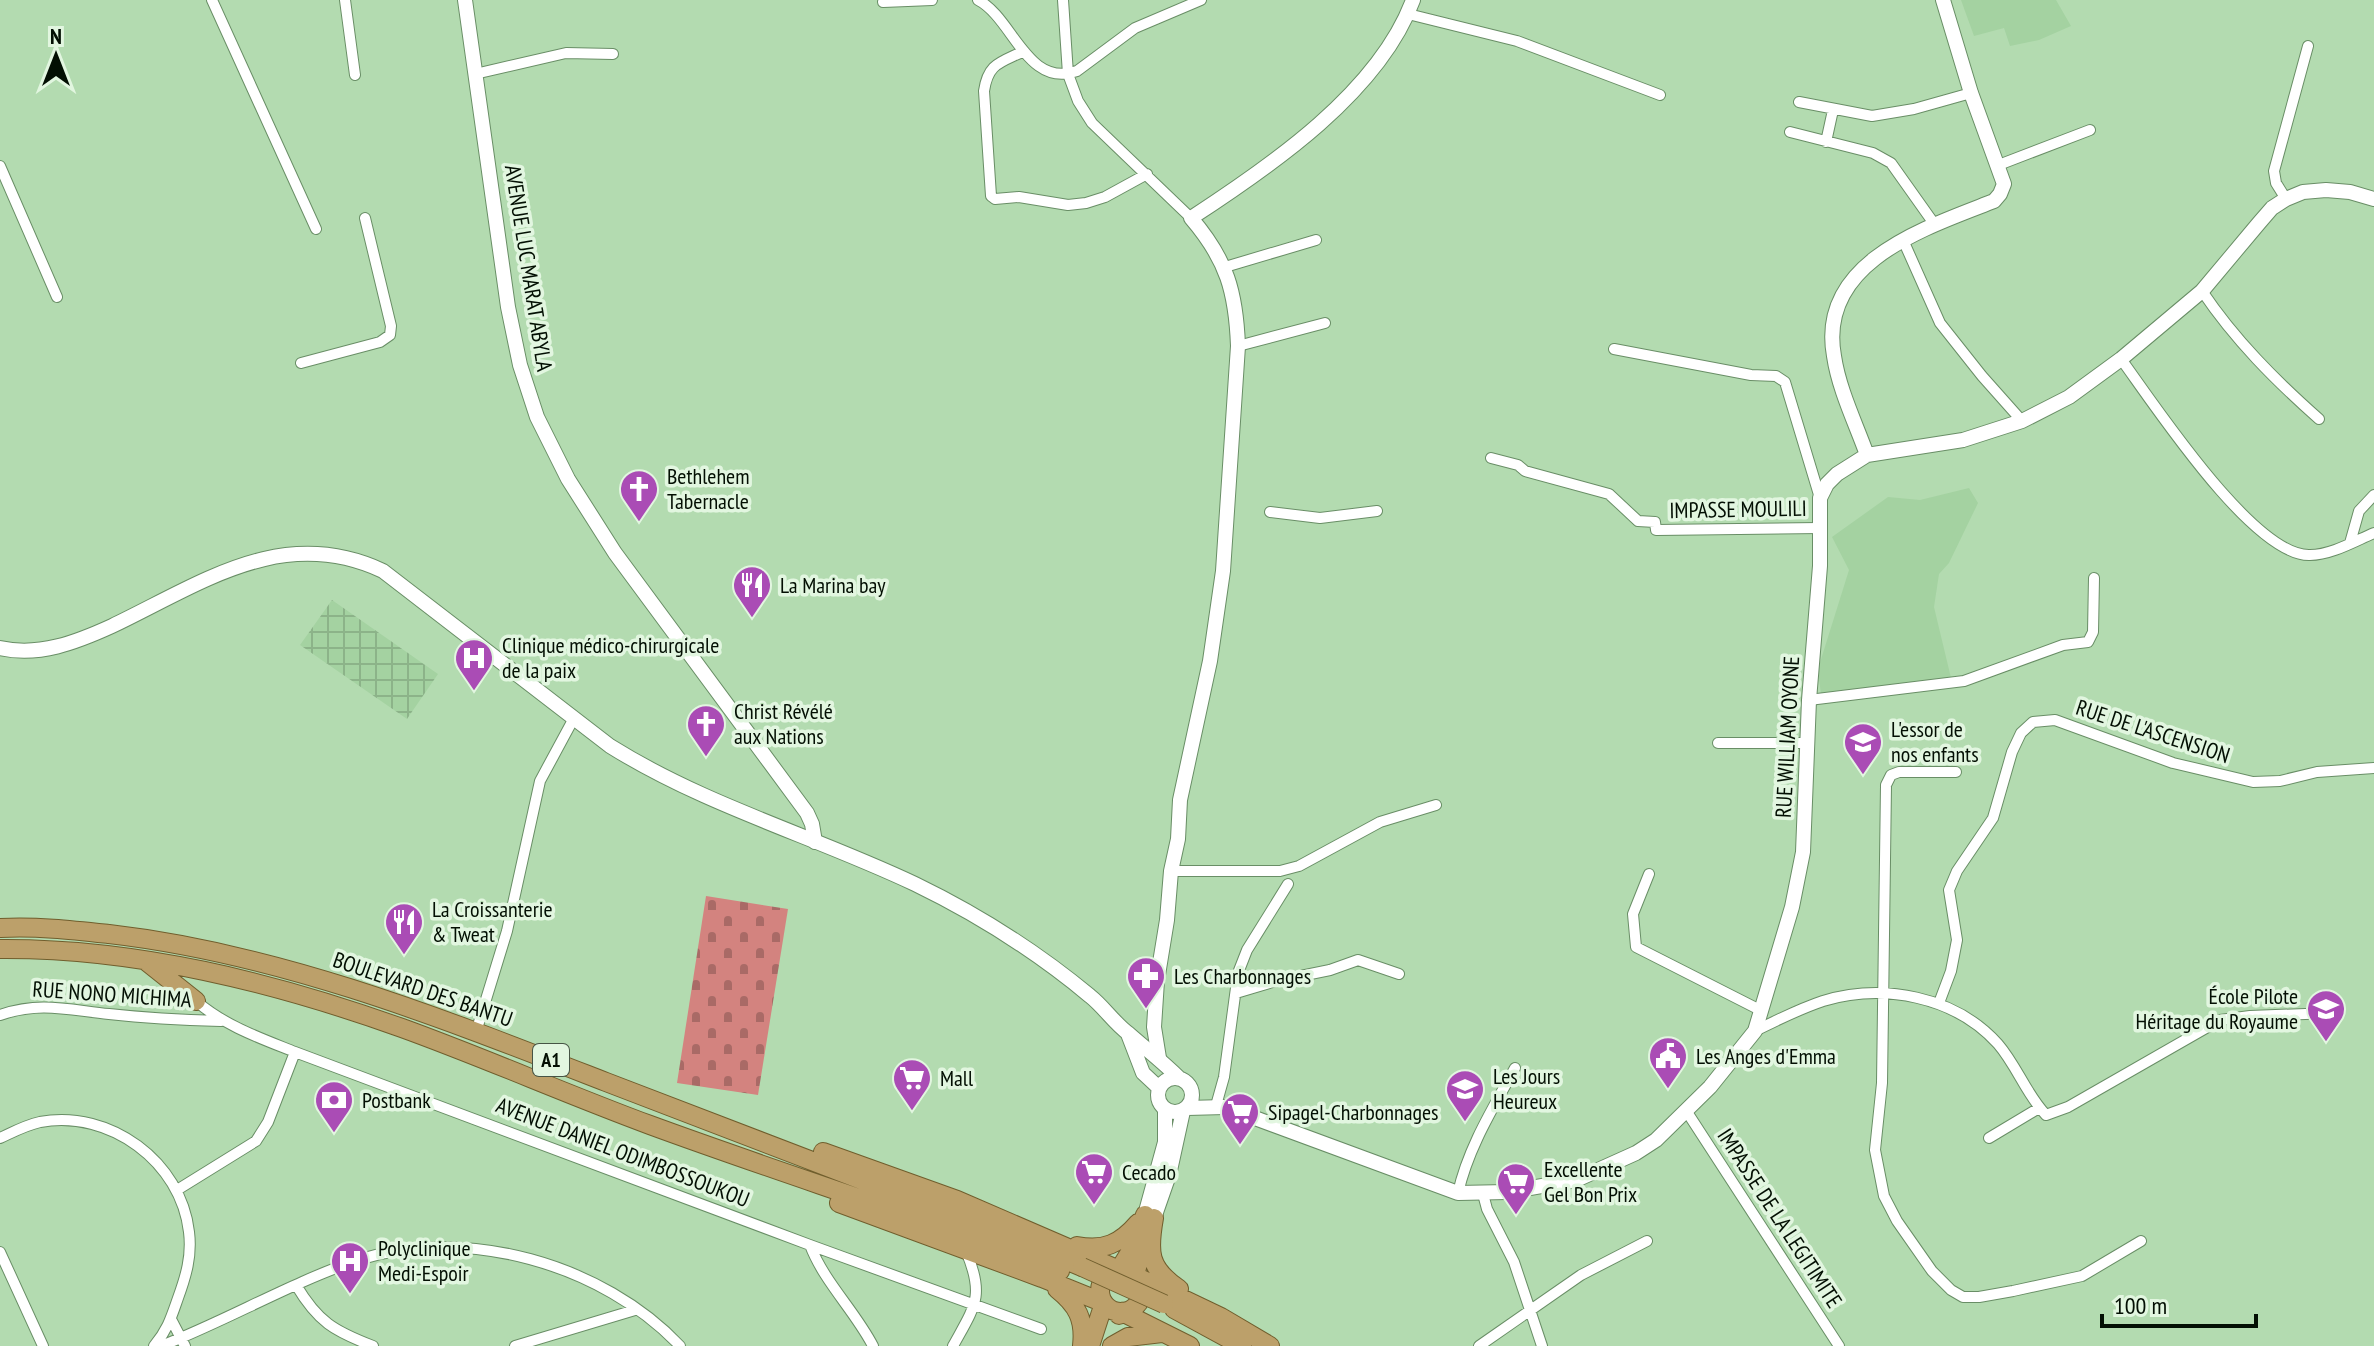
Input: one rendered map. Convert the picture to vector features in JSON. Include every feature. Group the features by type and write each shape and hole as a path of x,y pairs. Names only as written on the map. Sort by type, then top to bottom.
{"highway":[{"name":"BOULEVARD DES BANTU","path":"0,928 79,931 208,950 338,984 476,1032 1013,1238 1080,1272"},
{"name":"BOULEVARD DES BANTU","path":"0,949 50,950 145,960 310,998 404,1029 648,1124 1080,1272"},
{"path":"145,960 196,1001"},
{"path":"196,1001 192,985 196,979 211,973"},
{"path":"656,1101 691,1108 957,1200 1127,1273 1221,1317 1270,1346"},
{"path":"648,1124 679,1142 1104,1303 1190,1346"},
{"path":"1052,1240 1103,1248 1120,1241 1150,1216"},
{"path":"1127,1273 1132,1249 1150,1216"},
{"path":"1150,1216 1150,1248 1157,1270 1221,1317"},
{"path":"1080,1272 1242,1346"},
{"path":"1090,1346 1104,1303 1100,1293 1102,1282 1109,1274 1127,1273 1141,1286 1140,1298 1133,1308 1122,1312 1100,1346"},
{"path":"1042,1278 1076,1307 1083,1323 1082,1346"},
{"path":"1161,1308 1223,1346"},
{"path":"1112,1346 1128,1337 1164,1333"}],"street":[{"path":"212,0 316,229"},
{"path":"345,0 355,75"},
{"name":"AVENUE LUC MARAT ABYLA","path":"465,0 508,307 520,365 537,417 580,500 670,631 807,813 815,842"},
{"path":"883,2 932,0"},
{"path":"978,0 995,11 1022,52 1050,72 1068,74 1077,71 1135,28 1201,0"},
{"path":"1063,0 1068,74 1078,101 1092,123 1191,218 1225,267 1234,292 1238,346 1223,571 1210,661 1180,800 1178,839 1171,871 1154,1017 1159,1058"},
{"path":"1169,0 1173,11"},
{"path":"1867,455 1834,357 1832,326 1835,310 1856,275 1903,240 1994,201 2004,184 1971,93 1943,0"},
{"path":"1191,218 1270,165 1319,124 1387,52 1410,7 1517,41 1660,95"},
{"path":"2286,199 2276,183 2274,171 2308,46"},
{"path":"1022,52 996,65 986,78 984,91 991,196 995,199 1019,197 1068,205 1086,203 1105,197 1147,174"},
{"path":"475,74 566,53 613,54"},
{"path":"1799,102 1872,116 1892,114 1971,93"},
{"path":"1826,142 1833,110"},
{"path":"1996,166 2090,130"},
{"path":"1790,132 1873,153 1891,163 1935,225"},
{"path":"0,166 57,297"},
{"path":"1820,498 1837,474 1867,455 1946,444 2022,421 2069,397 2121,359 2202,291 2265,215 2286,199 2303,192 2326,190 2350,192 2374,199"},
{"path":"301,363 380,342 390,335 391,326 365,218"},
{"path":"1225,267 1316,240"},
{"path":"1903,240 1940,323 2022,421"},
{"path":"2202,291 2224,323 2264,368 2319,419"},
{"path":"1238,346 1325,323"},
{"path":"1614,349 1751,375 1776,376 1785,382 1820,498"},
{"path":"2121,359 2206,471 2250,522 2274,543 2288,551 2311,555 2374,533"},
{"name":"IMPASSE MOULILI","path":"1491,458 1518,465 1525,471 1609,494 1638,521 1655,522 1656,530 1820,528"},
{"path":"2350,543 2359,511 2374,495"},
{"name":"RUE WILLIAM OYONE","path":"1192,1090 1221,1105 1458,1193 1483,1194 1551,1186 1596,1173 1646,1148 1687,1112 1755,1031 1792,907 1803,852 1809,700 1819,587 1820,498"},
{"path":"1270,512 1320,518 1377,511"},
{"path":"0,648 37,651 66,645 245,564 299,552 357,559 383,571 610,746 662,777 913,883 997,930 1091,997 1127,1034 1187,1082 1192,1090 1192,1100 1185,1110 1169,1175 1150,1216"},
{"path":"1809,700 1964,681 2063,645 2088,642 2093,632 2094,578"},
{"path":"476,1032 507,931 540,781 574,718"},
{"name":"RUE DE L'ASCENSION","path":"1939,1003 1951,971 1957,940 1949,890 1957,871 1993,818 2012,752 2021,733 2033,722 2055,720 2173,763 2253,782 2280,781 2317,772 2374,768"},
{"path":"1718,743 1808,743"},
{"path":"1956,772 1899,772 1891,775 1886,785 1882,1083 1875,1150 1884,1196 1915,1249 1951,1290 1963,1297 1979,1297 2082,1276 2141,1241"},
{"path":"1171,871 1280,871 1299,866 1380,822 1436,805"},
{"path":"1649,874 1633,914 1636,947 1762,1011"},
{"path":"1165,1110 1174,1113 1221,1105 1238,973 1247,950 1288,884"},
{"path":"1236,993 1358,960 1399,974"},
{"path":"1755,1031 1799,1009 1826,1000 1884,994 1939,1003 1962,1014 1997,1043 2046,1115 2061,1110 2220,1020 2331,1013"},
{"name":"AVENUE DANIEL ODIMBOSSOUKOU","path":"196,1001 223,1021 295,1052 1041,1329"},
{"name":"RUE NONO MICHIMA","path":"0,1015 42,1006 120,1015 223,1021"},
{"path":"1127,1034 1143,1073 1159,1088"},
{"path":"177,1190 256,1141 268,1122 295,1052"},
{"path":"1458,1193 1463,1168 1515,1068"},
{"path":"1150,1216 1165,1142 1165,1110 1158,1100 1159,1088 1169,1078 1179,1078"},
{"path":"1989,1138 2039,1108"},
{"name":"IMPASSE DE LA LEGITIMITE","path":"1687,1112 1839,1346"},
{"path":"0,1138 43,1121 64,1120 98,1126 140,1147 158,1164 177,1190 187,1222 189,1256 172,1321 154,1346"},
{"path":"1483,1194 1487,1209 1514,1262 1542,1346"},
{"path":"1479,1346 1604,1261 1647,1241"},
{"path":"810,1245 818,1262 859,1319 873,1346"},
{"path":"161,1346 183,1342 296,1285 361,1259 416,1248 506,1254 550,1265 596,1284 680,1346"},
{"path":"953,1346 976,1306 977,1287 966,1251"},
{"path":"0,1252 4,1273 43,1346"},
{"path":"296,1285 319,1319 341,1334 373,1346"},
{"path":"515,1346 635,1310"},
{"path":"172,1321 183,1342"}],"shaded area":[{"path":"1961,0 2056,0 2071,26 2039,40 2010,46 2004,28 1974,36"},
{"path":"1969,488 1978,503 1949,563 1939,574 1934,607 1951,678 1821,695 1818,669 1849,570 1832,537 1888,497 1920,500"},
{"path":"332,600 438,674 407,719 300,645"}],"green space":[{"path":"706,896 788,909 758,1095 677,1083"}],"place":[{"name":"Bethlehem Tabernacle","path":"639,523"},
{"name":"La Marina bay","path":"752,619"},
{"name":"Clinique médico-chirurgicale de la paix","path":"474,692"},
{"name":"Christ Révélé aux Nations","path":"706,758"},
{"name":"L'essor de nos enfants","path":"1863,776"},
{"name":"La Croissanterie & Tweat","path":"404,956"},
{"name":"Les Charbonnages","path":"1146,1010"},
{"name":"École Pilote Héritage du Royaume","path":"2326,1043"},
{"name":"Les Anges d'Emma","path":"1668,1090"},
{"name":"Mall","path":"912,1112"},
{"name":"Les Jours Heureux","path":"1465,1123"},
{"name":"Postbank","path":"334,1134"},
{"name":"Sipagel-Charbonnages","path":"1240,1146"},
{"name":"Cecado","path":"1094,1206"},
{"name":"Excellente Gel Bon Prix","path":"1516,1216"},
{"name":"Polyclinique Medi-Espoir","path":"350,1295"}]}
